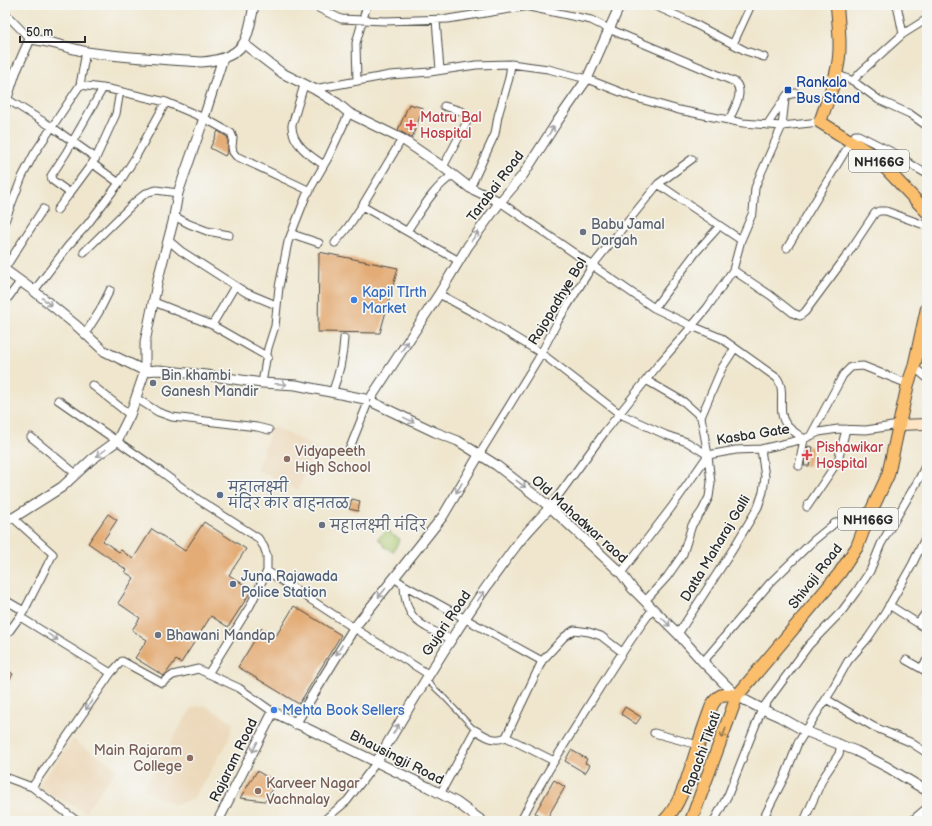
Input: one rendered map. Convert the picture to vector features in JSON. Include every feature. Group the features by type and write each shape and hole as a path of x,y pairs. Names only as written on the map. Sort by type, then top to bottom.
{"highway":[{"path":"820,122 836,74 839,57 840,35 837,5"},
{"name":"NH166G","path":"820,122 874,156 927,212"},
{"name":"Shivaji Road","path":"737,696 839,574 857,547 868,518 888,475 908,384 914,367 927,308"},
{"path":"664,821 676,803 687,780 712,705 720,695 724,694 737,696"},
{"name":"Papachi Tikati","path":"691,821 737,696"}],"main road":[{"path":"899,425 927,424"}],"street":[{"path":"5,13 30,39 46,40 86,51 114,55 201,62 223,58 235,52 244,44 254,5"},
{"path":"312,5 341,19 385,21 436,20 521,6 591,20 735,82 739,86 740,92 730,120"},
{"path":"357,81 356,43 367,5"},
{"name":"Tarabai Road","path":"369,401 439,294 468,246 500,202 523,175 587,79 620,5"},
{"path":"653,5 689,21 746,51 764,57"},
{"path":"733,44 751,5"},
{"path":"897,5 903,34"},
{"path":"853,81 903,34 927,19"},
{"path":"436,20 440,70"},
{"path":"30,39 15,73 6,102 52,127 72,141 119,183"},
{"path":"244,44 282,73 314,89 349,113 402,139 443,167 470,188 500,202 654,308 721,338 777,378 781,383 783,420 804,439 799,466"},
{"path":"5,221 22,177 34,154 80,85 86,51"},
{"path":"5,637 22,614 52,554 9,518 62,487 91,460 117,441 130,415 144,371 145,342 178,193 223,58"},
{"path":"470,188 495,134 511,64"},
{"path":"314,89 390,75 476,65 511,64 548,69 587,79 634,97 679,110 743,123 782,126 820,122"},
{"path":"836,74 853,81 879,100 910,114 927,126"},
{"path":"80,85 120,91 166,102 204,118 231,133 233,138 233,152 236,156 310,191"},
{"path":"304,85 291,131 302,148 324,165"},
{"path":"70,193 52,180 51,176 103,88"},
{"path":"57,210 94,161 116,114 120,91"},
{"path":"767,125 788,95 796,93"},
{"path":"550,507 604,433 681,337 707,308 733,270 741,240 753,212 755,188 782,126 785,99"},
{"path":"34,291 119,183 135,158 166,102"},
{"path":"443,167 469,118 465,112 444,106"},
{"path":"262,383 268,357 268,348 275,326 276,305 288,242 306,196 337,140 349,113"},
{"path":"787,248 855,135 858,135 898,155 915,168 927,174"},
{"path":"335,243 362,206 402,139"},
{"path":"887,168 898,155"},
{"name":"Rajopadhye Bol","path":"479,455 541,353 558,321 593,265 658,184 692,159"},
{"path":"407,232 429,198 444,181 453,175"},
{"path":"658,184 741,240"},
{"path":"84,252 146,193 156,190 178,193"},
{"path":"362,206 459,261"},
{"path":"43,209 5,269 77,326 104,351 144,371"},
{"path":"733,270 796,315 802,314 846,258 875,213 879,211 886,211 927,226"},
{"path":"174,216 207,231 229,235"},
{"path":"654,308 716,230"},
{"path":"292,234 319,243"},
{"path":"168,240 181,251 235,286 245,292 276,305"},
{"path":"5,302 20,282"},
{"path":"212,325 235,286"},
{"path":"85,334 99,312 110,290"},
{"path":"439,294 476,314 541,353 620,414 666,435 687,442 708,455"},
{"path":"154,302 212,325 268,357"},
{"path":"332,393 344,354 344,338"},
{"path":"645,601 667,577 683,554 692,525 706,504 711,490 708,455 702,417 722,368 734,348"},
{"path":"811,435 843,375 851,367 862,366 908,384"},
{"path":"914,367 927,378"},
{"name":"Old Mahadwar raod","path":"144,371 166,370 262,383 296,385 369,401 458,442 496,465 550,507 621,573 632,588 737,696 805,731 841,744 887,767 927,790"},
{"path":"646,380 684,402 702,417"},
{"path":"92,385 130,415"},
{"path":"136,398 158,412 172,417 257,427 269,430"},
{"path":"58,400 199,500 258,538 264,547 267,556 267,571 250,606 208,674"},
{"path":"349,450 369,401"},
{"name":"Kasba Gate","path":"621,573 671,508 708,455 736,450 761,449 804,439 820,432 846,429 866,430 899,425"},
{"path":"807,507 838,461 846,429"},
{"path":"31,437 76,474"},
{"name":"Datta Maharaj Galli","path":"678,634 733,549 758,507 765,477 761,449"},
{"path":"295,724 354,628 443,516 479,455"},
{"path":"714,821 728,795 762,709 809,645 842,611 856,592 870,571 881,544 920,477 927,462"},
{"name":"Gujari Road","path":"376,762 451,639 517,545 550,507"},
{"path":"703,662 770,583 813,541 836,523 868,518"},
{"path":"762,821 785,776 798,743 848,662 868,638 889,606 912,565 927,534"},
{"path":"267,571 427,677"},
{"path":"394,578 404,585 542,661"},
{"path":"404,585 404,598 419,622 424,627 451,639"},
{"path":"5,600 22,614 111,673"},
{"path":"889,606 927,629"},
{"path":"521,821 554,761 622,652 653,610"},
{"path":"918,623 927,611"},
{"path":"440,794 475,730 495,740 500,740 506,737 542,661 564,637 574,630 589,632 601,636 622,652"},
{"path":"906,660 924,670 927,660"},
{"path":"32,787 111,673 122,661 162,683 173,675 198,669 239,688 272,712"},
{"path":"826,699 874,727 910,742 927,753"},
{"name":"Bhausingji Road","path":"272,712 428,787 456,802 482,821"},
{"name":"Rajaram Road","path":"218,821 272,712"},
{"path":"654,733 698,745"},
{"path":"506,737 554,761"},
{"path":"804,821 824,778 839,754 841,744"},
{"path":"323,821 347,801 376,762"},
{"path":"5,777 32,787 77,821"},
{"path":"913,821 927,809"}],"lane":[{"path":"427,677 475,730"}],"shaded area":[{"name":"Vidyapeeth High School","path":"272,426 318,448 298,490 257,470"},
{"name":"Main Rajaram College","path":"204,705 233,722 229,740 193,799 175,805 144,789 192,708"},
{"path":"73,740 117,768 85,812 37,787"}],"green space":[{"path":"388,530 391,534 400,539 393,552 385,547 378,538"}],"building":[{"path":"409,104 423,108 412,138 398,130"},
{"path":"218,131 228,138 228,151 225,156 210,148"},
{"name":"Kapil TIrth Market","path":"319,252 398,268 380,333 318,332"},
{"path":"808,446 813,447 809,466 804,466"},
{"path":"352,499 360,501 358,511 349,509"},
{"path":"108,514 117,520 103,541 119,552 121,550 133,559 152,529 185,551 204,522 246,549 229,575 252,590 228,627 211,616 181,663 176,660 164,676 135,658 147,640 132,630 140,618 118,603 134,578 125,572 127,570 88,543"},
{"path":"294,606 341,635 299,704 238,667 262,628 276,636"},
{"path":"5,668 13,674 5,687"},
{"path":"625,707 641,717 636,724 621,714"},
{"path":"571,750 587,759 585,763 590,765 585,773 565,761"},
{"name":"Karveer Nagar Vachnalay","path":"257,771 277,783 265,801 240,798"},
{"path":"554,780 565,787 546,820 535,813"}],"place":[{"name":"Rankala Bus Stand","path":"788,90"},
{"name":"Matru Bal Hospital","path":"411,125"},
{"name":"Babu Jamal Dargah","path":"583,232"},
{"name":"Kapil TIrth Market","path":"354,300"},
{"name":"Bin khambi Ganesh Mandir","path":"153,383"},
{"name":"Pishawikar Hospital","path":"807,455"},
{"name":"Vidyapeeth High School","path":"287,459"},
{"name":"महालक्ष्मी मंदिर कार वाहनतळ","path":"220,495"},
{"name":"महालक्ष्मी मंदिर","path":"322,525"},
{"name":"Juna Rajawada Police Station","path":"233,584"},
{"name":"Bhawani Mandap","path":"158,635"},
{"name":"Mehta Book Sellers","path":"274,710"},
{"name":"Main Rajaram College","path":"190,758"},
{"name":"Karveer Nagar Vachnalay","path":"258,791"}]}
